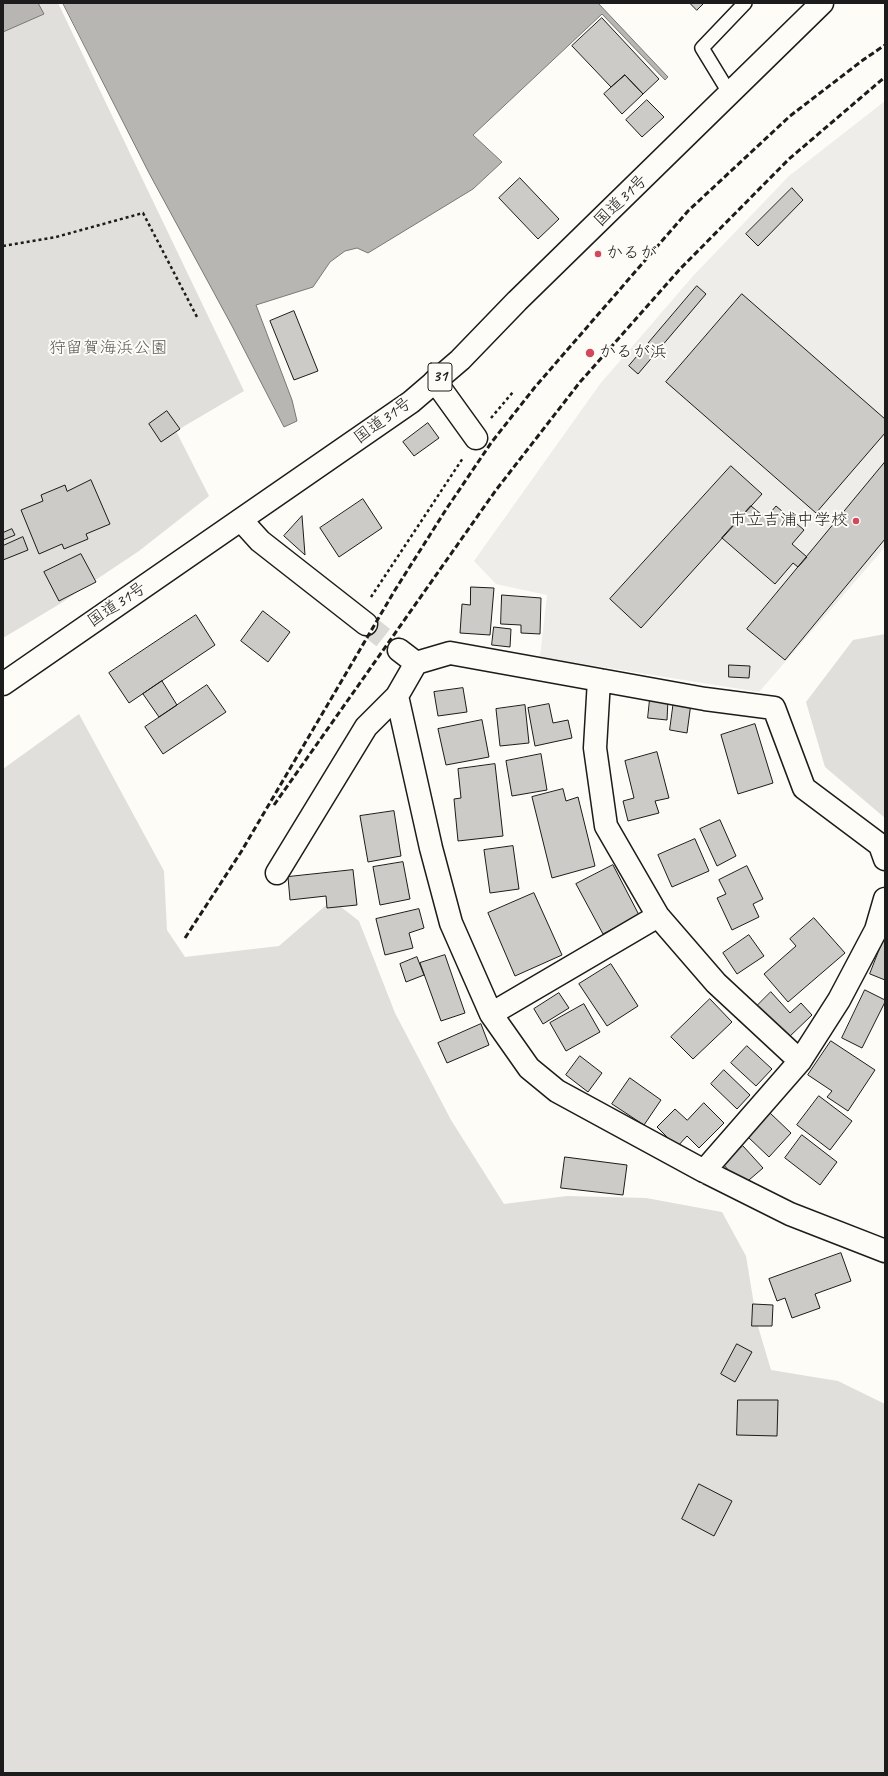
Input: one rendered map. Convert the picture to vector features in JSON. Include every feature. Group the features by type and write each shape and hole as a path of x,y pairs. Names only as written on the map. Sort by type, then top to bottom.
{"main road":[{"name":"国道31号","path":"3,684 411,402 460,360 517,302 822,3"},
{"path":"435,381 476,438"},
{"path":"241,520 260,542 362,621"},
{"path":"399,650 416,663"},
{"path":"277,873 366,727 397,696 416,663 450,653 705,699 774,708 804,788 880,845 885,859"},
{"path":"599,680 595,748 606,826 658,916 716,983 800,1061"},
{"path":"397,696 431,848 451,923 491,1014 528,1068 557,1090 704,1171 790,1214 885,1251"},
{"path":"704,1171 800,1061 846,986 876,930 885,899"},
{"path":"491,1014 658,916"}],"lane":[{"path":"730,94 702,48 745,3"}],"path":[{"path":"3,246 56,237 143,213 197,317"},
{"path":"362,621 476,438 513,392"}],"shaded area":[{"path":"3,3 38,3 44,14 3,32"},
{"path":"63,3 598,3 668,77 665,80 602,14 473,135 502,162 473,189 368,253 357,248 345,251 330,262 313,287 256,305 292,400 297,421 284,427 232,326 149,173"},
{"path":"885,101 885,547 759,692 540,657 547,595 496,584 474,561 600,384 693,276 789,176"}],"green space":[{"name":"狩留賀海浜公園","path":"3,3 58,3 244,391 176,431 209,496 139,551 58,605 3,638"},
{"path":"885,634 885,818 825,767 806,702 853,640"},
{"path":"79,714 164,871 167,930 185,957 279,946 332,900 359,921 395,1013 451,1120 504,1204 567,1196 646,1198 722,1212 746,1256 757,1323 771,1370 838,1381 885,1404 885,1773 3,1773 3,769"}],"building":[{"path":"690,3 704,3 697,10"},
{"path":"602,18 659,79 643,94 625,75 611,87 572,46"},
{"path":"625,75 643,94 622,114 604,94"},
{"path":"647,100 664,117 642,137 626,120"},
{"path":"520,178 559,219 538,239 499,198"},
{"path":"792,188 803,200 758,246 746,234"},
{"path":"697,286 706,294 638,374 629,366"},
{"path":"742,294 885,419 885,433 816,513 666,382"},
{"path":"294,311 318,371 294,380 270,321"},
{"path":"167,411 180,429 161,442 149,424"},
{"path":"428,423 439,438 414,456 403,442"},
{"path":"885,462 885,539 785,660 747,629"},
{"path":"731,466 762,494 641,628 610,599"},
{"path":"91,480 110,524 86,534 88,539 64,549 62,544 39,554 21,510 43,501 41,495 65,485 67,491"},
{"path":"363,499 382,528 339,557 320,528"},
{"path":"751,506 766,518 776,506 804,530 792,544 807,557 798,567 793,563 775,584 722,538"},
{"path":"302,516 305,555 284,536"},
{"path":"12,529 15,535 3,540 3,533"},
{"path":"23,537 28,550 3,560 3,546"},
{"path":"81,554 96,582 59,601 44,572"},
{"path":"471,587 494,588 490,635 460,633 462,604 470,605"},
{"path":"502,595 541,598 540,634 521,633 521,625 501,624"},
{"path":"263,611 290,632 268,662 241,641"},
{"path":"196,615 215,645 129,703 109,673"},
{"path":"494,627 511,629 510,647 492,645"},
{"path":"729,665 750,666 749,678 729,677"},
{"path":"162,681 177,705 159,717 143,694"},
{"path":"207,685 226,712 163,754 145,727"},
{"path":"463,688 467,712 438,716 434,692"},
{"path":"650,699 668,700 667,720 648,718"},
{"path":"674,700 691,703 687,733 670,730"},
{"path":"549,704 553,723 568,720 572,738 535,746 528,708"},
{"path":"525,705 529,743 500,746 496,709"},
{"path":"482,720 489,757 446,765 438,729"},
{"path":"755,724 773,783 738,794 721,735"},
{"path":"657,752 669,798 655,801 659,813 628,821 623,801 634,798 625,761"},
{"path":"541,754 547,790 512,796 506,761"},
{"path":"495,764 503,836 458,841 454,799 461,798 458,769"},
{"path":"563,789 566,801 578,797 595,866 552,878 532,797"},
{"path":"394,811 401,856 368,862 360,816"},
{"path":"720,820 736,856 717,866 700,829"},
{"path":"695,839 709,871 672,887 658,855"},
{"path":"513,846 519,889 490,893 484,850"},
{"path":"403,862 410,899 380,905 373,867"},
{"path":"613,865 639,915 603,934 576,884"},
{"path":"747,866 763,899 753,904 759,917 732,930 717,898 726,894 719,880"},
{"path":"353,870 357,905 327,908 326,896 290,900 288,877"},
{"path":"534,893 562,955 515,976 488,913"},
{"path":"419,909 424,928 409,933 413,948 385,955 376,919"},
{"path":"814,918 845,953 788,1002 764,974 796,946 790,939"},
{"path":"749,935 764,956 737,974 723,953"},
{"path":"884,938 885,939 885,980 870,974"},
{"path":"445,955 465,1013 441,1021 420,963"},
{"path":"417,957 424,975 406,982 400,964"},
{"path":"611,964 638,1006 607,1026 579,984"},
{"path":"865,990 885,1000 885,1002 862,1048 842,1038"},
{"path":"771,992 790,1013 801,1003 812,1015 787,1039 757,1006"},
{"path":"559,993 569,1008 543,1024 534,1009"},
{"path":"710,999 732,1022 693,1059 671,1037"},
{"path":"584,1004 600,1032 566,1051 550,1023"},
{"path":"481,1024 489,1045 447,1063 438,1043"},
{"path":"831,1041 875,1070 848,1111 827,1097 832,1091 808,1075"},
{"path":"747,1046 772,1069 756,1086 731,1063"},
{"path":"580,1056 602,1073 588,1092 566,1075"},
{"path":"724,1070 750,1095 737,1109 711,1084"},
{"path":"630,1078 661,1100 644,1125 612,1104"},
{"path":"819,1096 852,1121 830,1150 797,1125"},
{"path":"704,1103 724,1123 699,1148 687,1136 677,1147 657,1127 675,1109 687,1120"},
{"path":"770,1113 791,1133 769,1157 748,1137"},
{"path":"802,1135 837,1162 820,1185 785,1158"},
{"path":"743,1146 763,1168 742,1186 723,1164"},
{"path":"565,1157 627,1165 623,1195 561,1188"},
{"path":"841,1253 851,1281 815,1294 820,1308 792,1318 785,1298 777,1301 769,1279"},
{"path":"753,1304 773,1305 772,1326 752,1326"},
{"path":"737,1344 752,1352 735,1382 721,1374"},
{"path":"738,1400 778,1400 777,1436 737,1435"},
{"path":"699,1484 732,1501 714,1536 682,1519"}],"tunnel":[{"path":"366,624 399,650"}],"railway":[{"path":"185,938 241,852 395,590 447,508 491,443 535,387 688,211 790,116 885,45"},
{"path":"274,805 496,490 580,382 681,268 789,159 885,77"}],"place":[{"name":"かるが","path":"598,254"},
{"name":"かるが浜","path":"590,353"},
{"name":"市立吉浦中学校","path":"856,521"}]}
